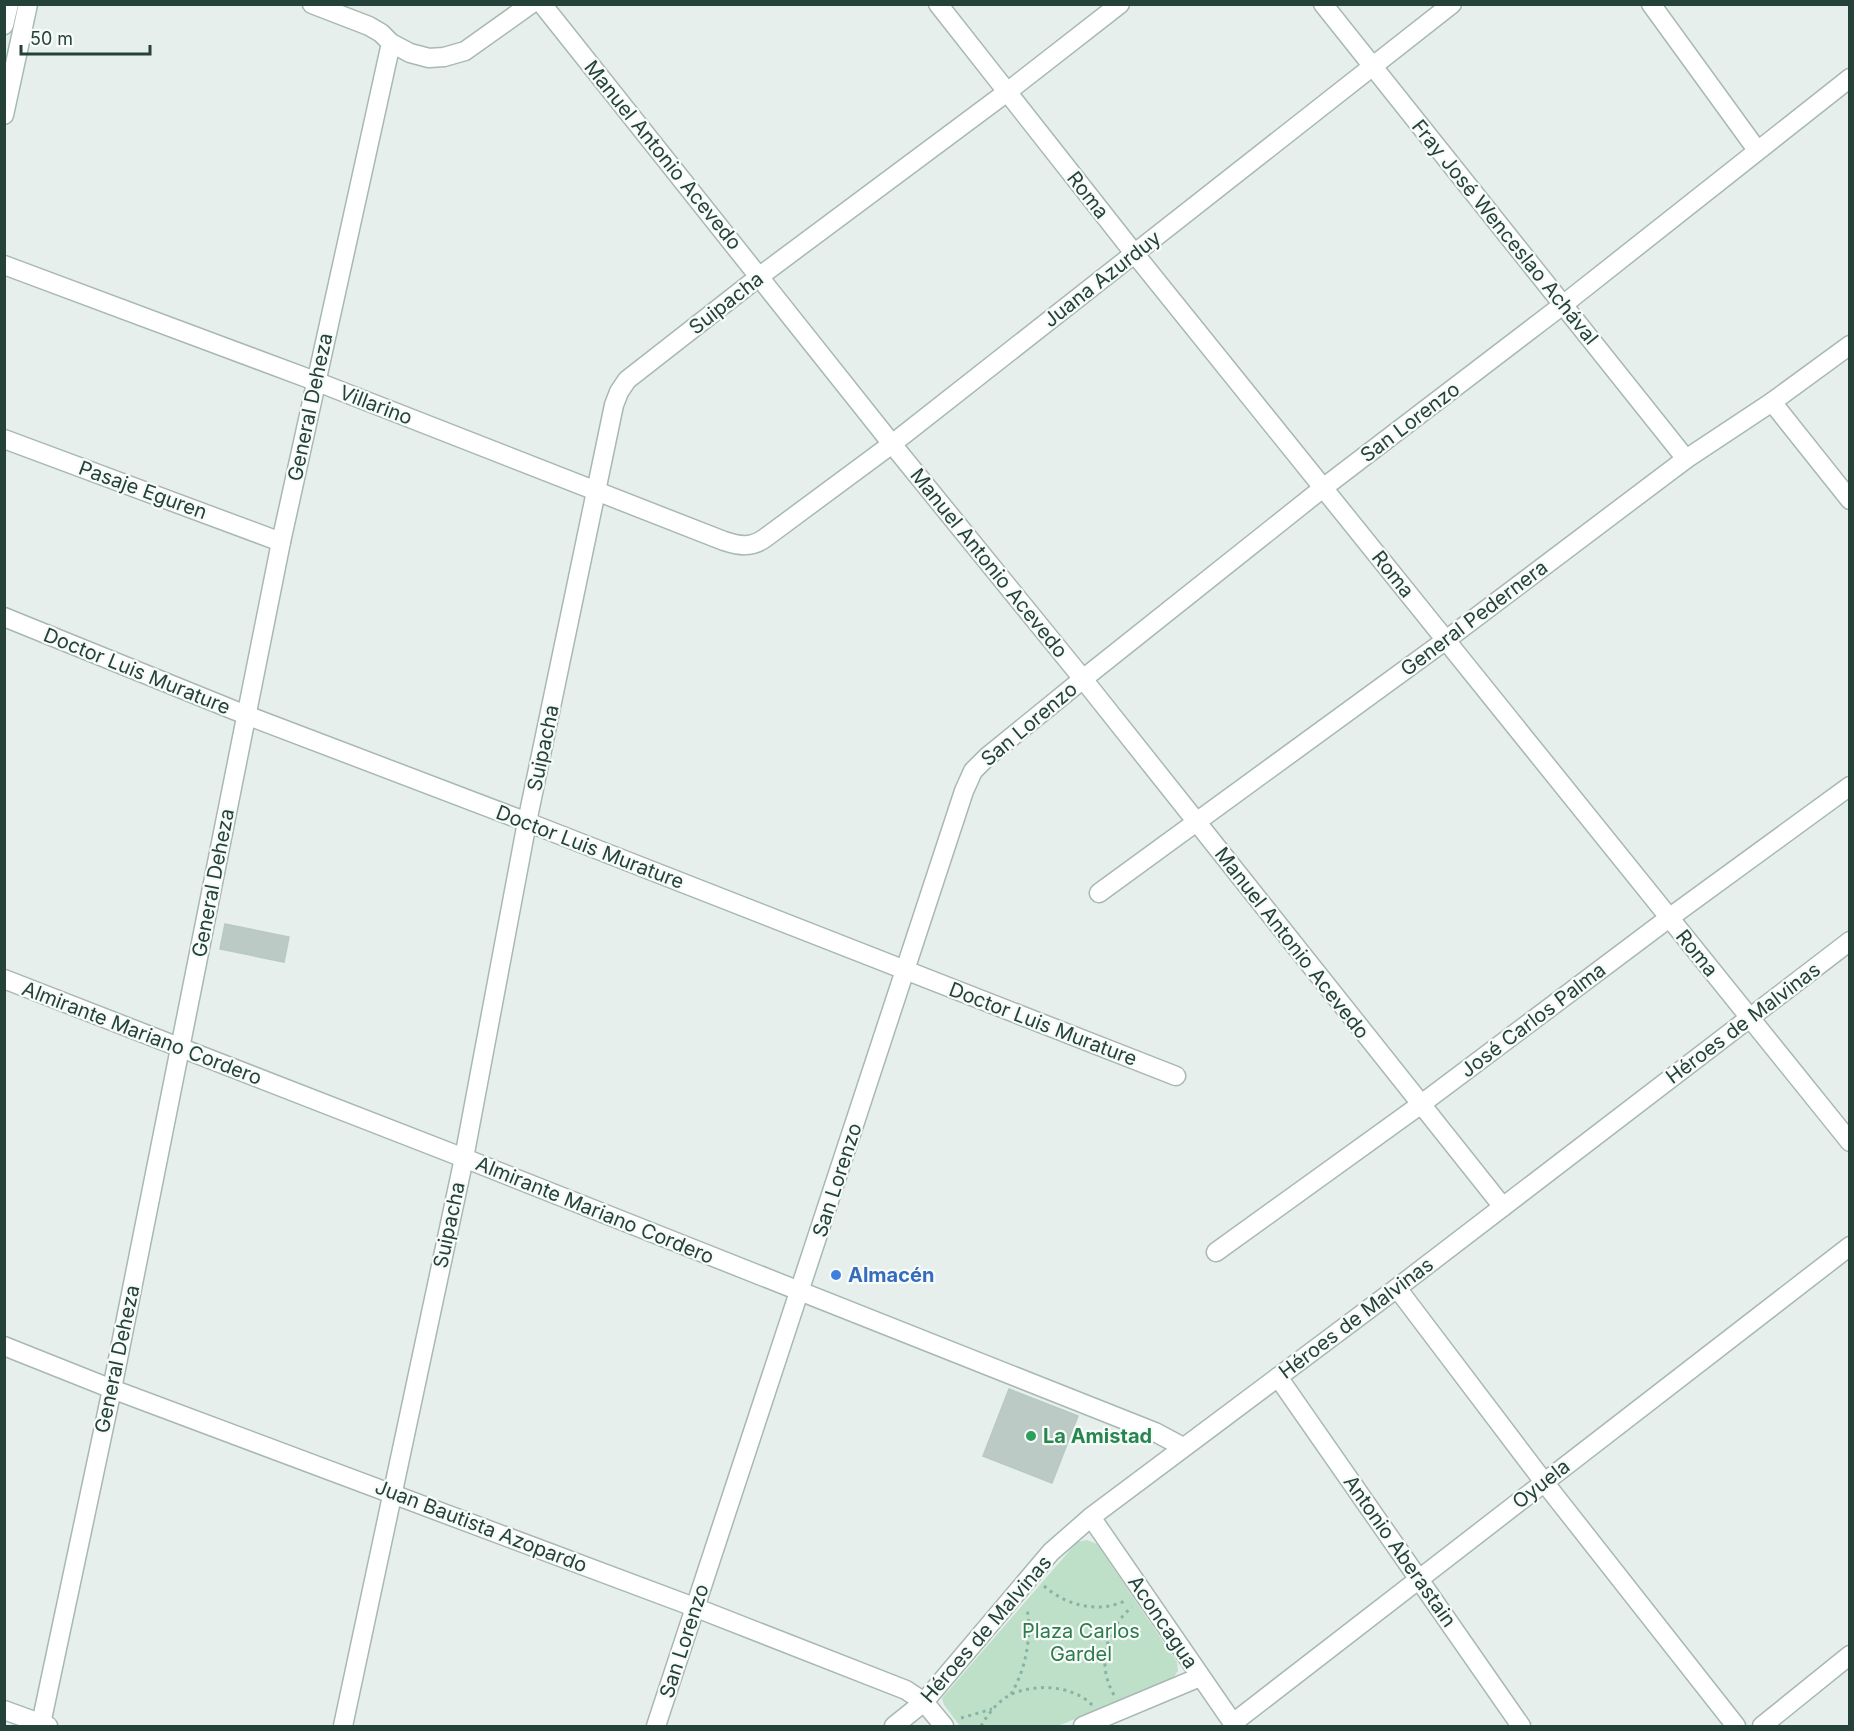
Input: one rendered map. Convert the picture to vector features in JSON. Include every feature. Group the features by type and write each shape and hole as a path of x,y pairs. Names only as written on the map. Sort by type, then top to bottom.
{"street":[{"path":"4,25 9,4"},
{"path":"4,115 28,4"},
{"path":"312,4 369,26 391,43 410,53 429,57 444,57 465,51 531,4"},
{"name":"Manuel Antonio Acevedo","path":"542,4 1503,1207"},
{"name":"Roma","path":"938,4 1134,253 1850,1142"},
{"name":"Suipacha","path":"343,1726 464,1158 527,822 614,405 619,392 627,380 760,276 1007,92 1120,4"},
{"name":"Fray José Wenceslao Achával","path":"1323,4 1686,459"},
{"name":"Juana Azurduy","path":"747,546 758,543 892,444 1452,4"},
{"path":"1651,4 1757,150"},
{"name":"General Deheza","path":"44,1725 281,542 391,43"},
{"name":"San Lorenzo","path":"656,1726 960,802 973,771 1083,679 1323,488 1564,304 1850,78"},
{"name":"Villarino","path":"4,265 315,381 724,541 747,546"},
{"name":"General Pedernera","path":"1099,893 1446,640 1686,459 1772,402 1850,345"},
{"path":"1772,402 1850,500"},
{"name":"Pasaje Eguren","path":"4,439 281,542"},
{"name":"Doctor Luis Murature","path":"4,617 246,715 527,822 1176,1076"},
{"name":"José Carlos Palma","path":"1216,1252 1420,1105 1669,918 1850,786"},
{"name":"Héroes de Malvinas","path":"894,1726 924,1702 1051,1552 1090,1517 1397,1288 1850,941"},
{"name":"Almirante Mariano Cordero","path":"4,979 1144,1427 1183,1447"},
{"name":"Oyuela","path":"1234,1725 1850,1246"},
{"path":"1397,1288 1544,1482 1736,1726"},
{"name":"Juan Bautista Azopardo","path":"4,1346 112,1389 694,1607 906,1690 924,1702 944,1726"},
{"name":"Antonio Aberastain","path":"1278,1377 1521,1726"},
{"name":"Aconcagua","path":"1090,1517 1234,1725"},
{"path":"1762,1726 1850,1655"},
{"path":"1083,1726 1200,1677"},
{"path":"4,1710 44,1725"}],"path":[{"path":"1032,1575 1048,1590 1082,1606 1112,1606 1143,1594"},
{"path":"1010,1695 1023,1669 1028,1628 1028,1610 1018,1591"},
{"path":"1123,1710 1106,1675 1104,1660 1106,1645 1120,1618 1143,1594"},
{"path":"981,1726 993,1708 1010,1695 1043,1687 1076,1694 1089,1702 1102,1719"},
{"path":"961,1718 993,1708"}],"green space":[{"name":"Plaza Carlos Gardel","path":"1087,1540 1097,1544 1177,1662 1178,1671 1173,1678 1058,1726 960,1726 944,1705 942,1698 1077,1542"}],"building":[{"path":"225,924 289,937 284,962 220,949"},
{"name":"La Amistad","path":"1009,1389 1078,1416 1052,1483 983,1456"}],"place":[{"name":"Almacén","path":"836,1275"},
{"name":"La Amistad","path":"1031,1436"}]}
